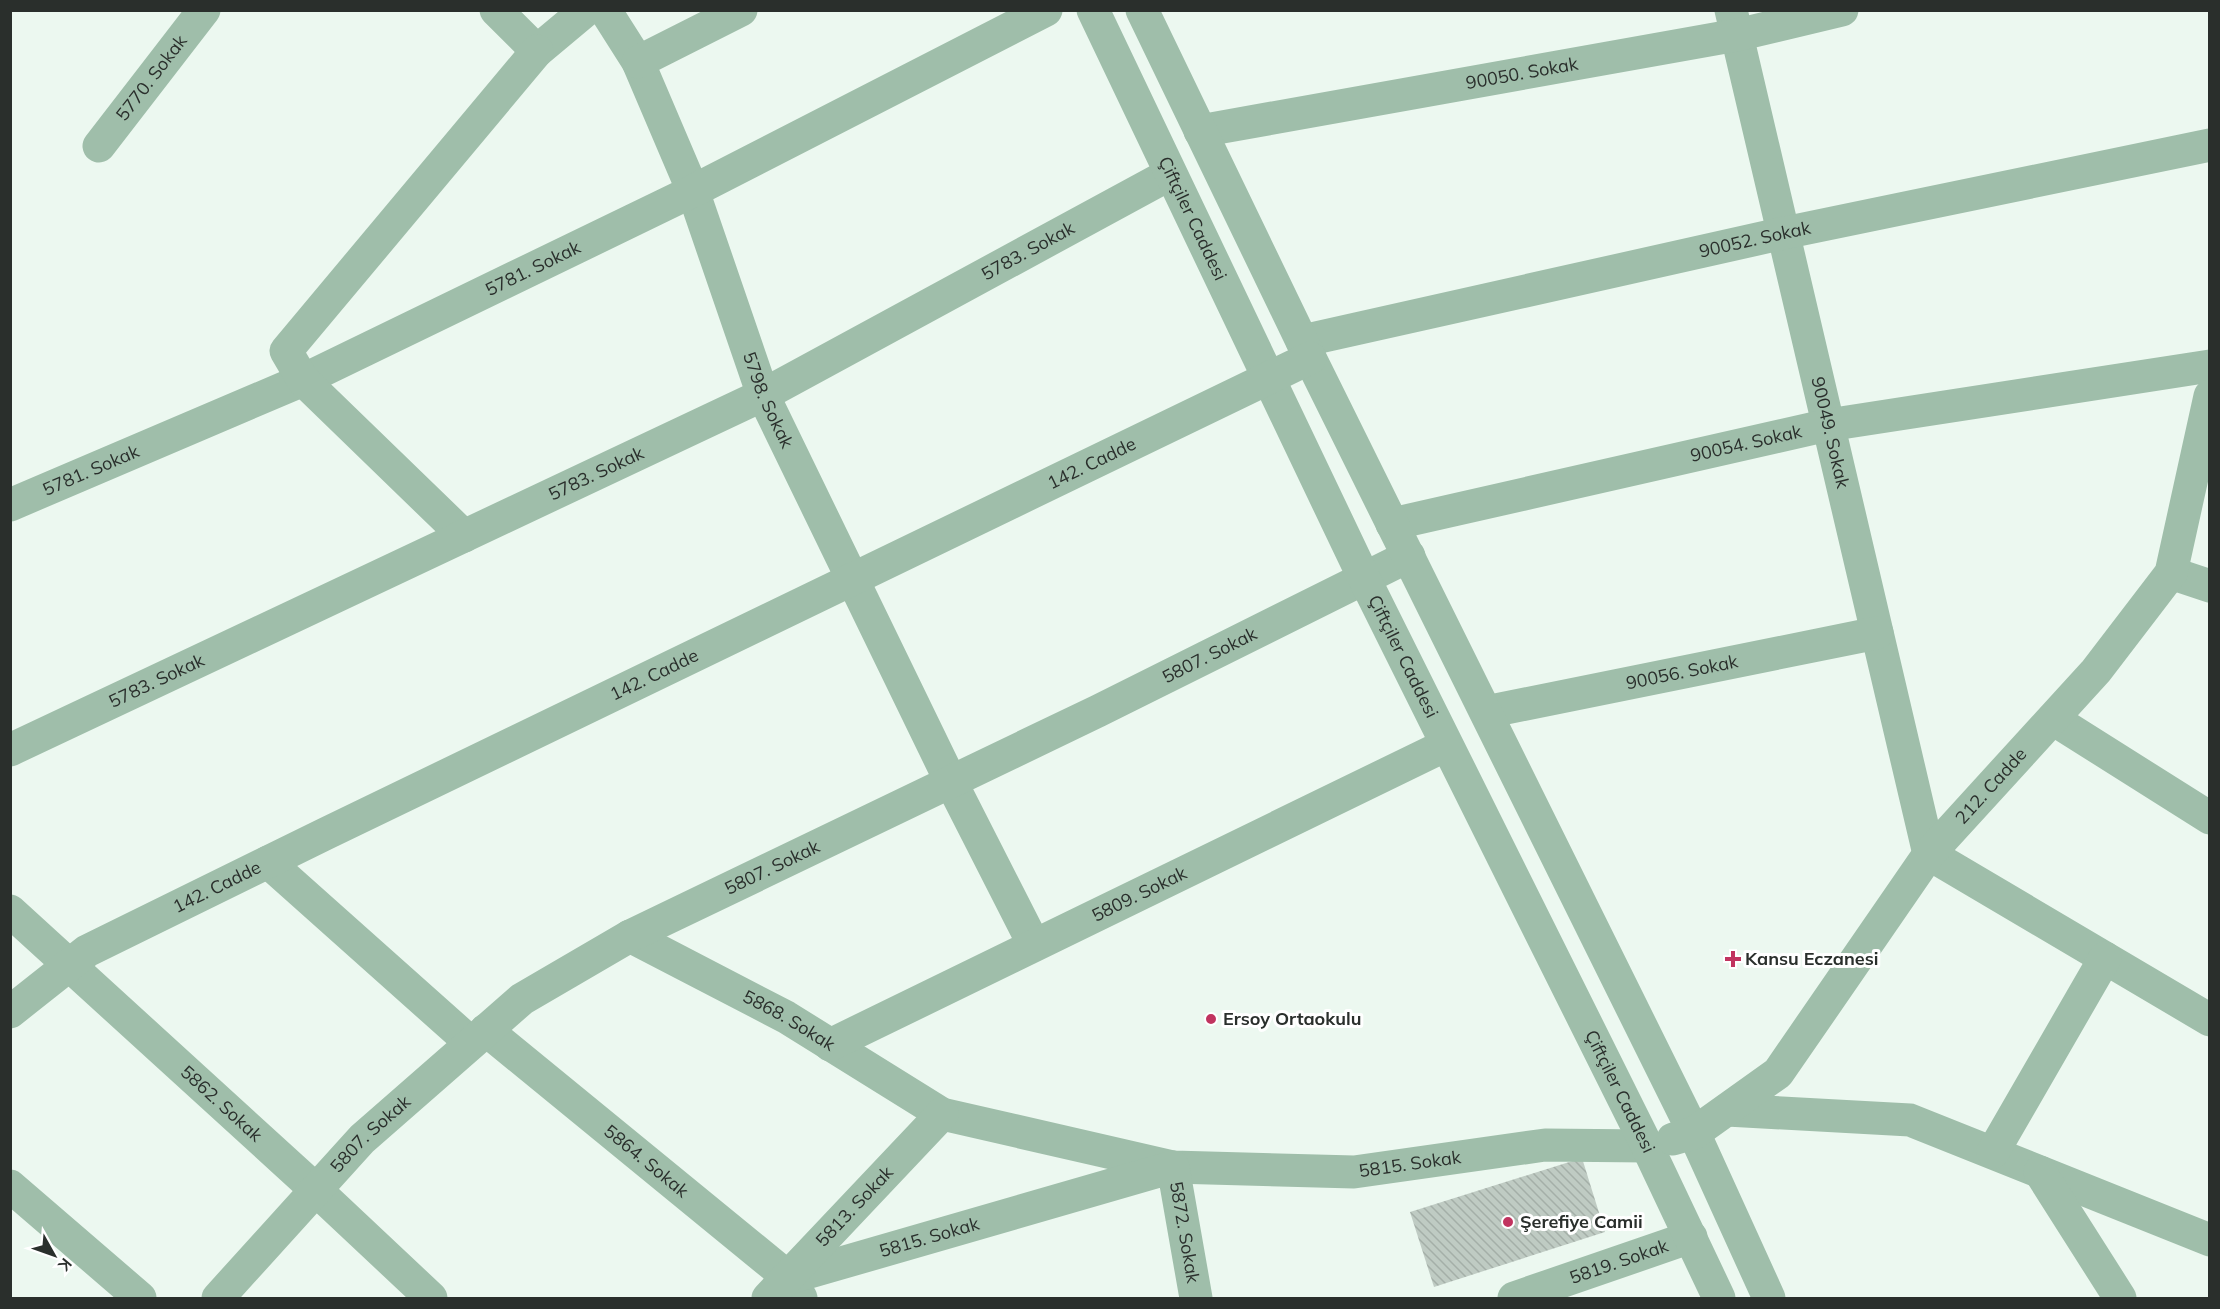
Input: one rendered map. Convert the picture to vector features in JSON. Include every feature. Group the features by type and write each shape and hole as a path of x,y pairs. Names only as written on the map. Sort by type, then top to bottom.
{"street":[{"name":"5770. Sokak","path":"99,146 204,10"},
{"path":"496,10 537,51"},
{"path":"464,536 303,380 286,351 537,51 586,10"},
{"name":"5798. Sokak","path":"604,10 638,62 693,190 763,395 951,782 1034,945"},
{"path":"638,62 741,10"},
{"name":"5781. Sokak","path":"10,505 303,380 693,190 1046,10"},
{"name":"Çiftçiler Caddesi","path":"1092,10 1364,578 1647,1146 1719,1299"},
{"path":"1142,10 1392,524 1694,1133 1769,1299"},
{"name":"90050. Sokak","path":"1200,131 1734,23 1842,10"},
{"name":"90049. Sokak","path":"1734,23 1929,854"},
{"name":"90052. Sokak","path":"1306,349 1784,232 2210,145"},
{"name":"5783. Sokak","path":"10,750 763,395 1170,174"},
{"name":"142. Cadde","path":"10,1012 87,951 1267,378 1306,349"},
{"name":"90054. Sokak","path":"1392,524 1828,425 2210,366"},
{"name":"212. Cadde","path":"1694,1133 1778,1073 1929,854 2096,671 2171,573 2210,396"},
{"name":"5807. Sokak","path":"218,1299 362,1139 522,999 630,936 1109,706 1408,556"},
{"path":"2171,573 2210,586"},
{"name":"90056. Sokak","path":"1486,712 1877,633"},
{"path":"2053,718 2210,818"},
{"name":"5809. Sokak","path":"830,1045 1446,745"},
{"path":"1929,854 2210,1020"},
{"name":"5864. Sokak","path":"268,862 786,1292"},
{"name":"5862. Sokak","path":"10,911 316,1190 431,1299"},
{"name":"5868. Sokak","path":"630,936 786,1017 942,1114"},
{"path":"1993,1152 2105,958"},
{"path":"1727,1110 1910,1120 2209,1239"},
{"name":"5815. Sokak","path":"942,1114 1173,1167 1354,1172 1545,1145 1647,1146 1694,1133"},
{"name":"5813. Sokak","path":"786,1292 942,1114"},
{"name":"5815. Sokak","path":"786,1292 1173,1167"},
{"name":"5872. Sokak","path":"1173,1167 1196,1299"},
{"path":"2040,1172 2120,1299"},
{"path":"10,1186 140,1299"},
{"name":"5819. Sokak","path":"1514,1299 1691,1237"}],"building":[{"name":"Şerefiye Camii","path":"1582,1158 1605,1232 1434,1287 1410,1212"}],"place":[{"name":"Kansu Eczanesi","path":"1733,959"},
{"name":"Ersoy Ortaokulu","path":"1211,1019"},
{"name":"Şerefiye Camii","path":"1508,1222"}]}
